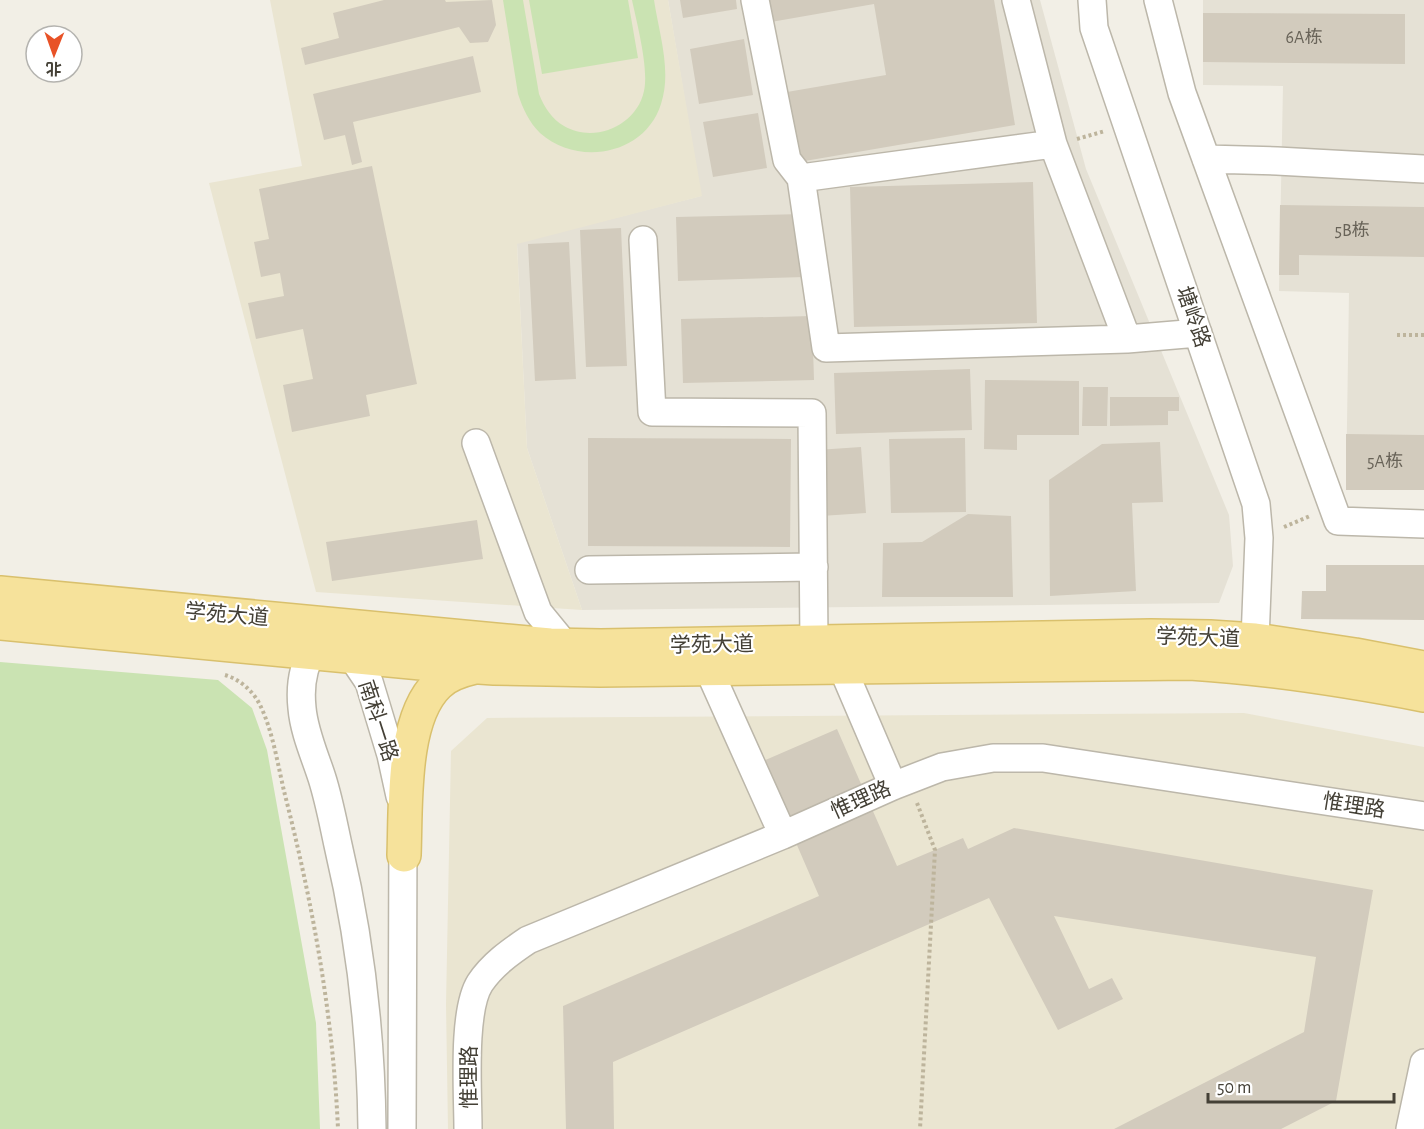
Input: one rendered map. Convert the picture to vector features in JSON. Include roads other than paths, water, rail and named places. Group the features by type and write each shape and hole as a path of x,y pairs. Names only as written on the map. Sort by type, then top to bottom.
{"main road":[{"name":"学苑大道","path":"0,593 520,643 601,646 1151,636 1210,637 1254,640 1424,668"},
{"name":"学苑大道","path":"0,623 476,667 589,670 1190,663 1296,672 1424,695"},
{"path":"404,855 408,770 416,720 423,704 438,684 461,670 476,667"}],"street":[{"path":"755,0 786,160 801,178 826,348 1127,339 1198,333"},
{"path":"1016,0 1127,339"},
{"name":"塘岭路","path":"1092,0 1094,28 1256,504 1259,538 1254,640"},
{"path":"1158,0 1182,93 1338,521 1424,524"},
{"path":"801,178 1063,142"},
{"path":"1206,159 1424,169"},
{"path":"643,240 652,412 812,413 814,643"},
{"path":"476,443 538,612 565,645"},
{"path":"589,570 814,567"},
{"path":"520,643 538,612"},
{"path":"329,625 309,652 301,682 302,709 325,787 353,919 369,1030 372,1129"},
{"name":"南科一路","path":"329,625 369,682 393,763 401,804 404,855 402,1129"},
{"path":"842,667 900,783"},
{"path":"708,668 783,835"},
{"name":"惟理路","path":"468,1129 471,1002 480,984 492,969 528,940 942,767 993,758 1043,759 1424,816"},
{"path":"1410,1129 1424,1063"}]}
